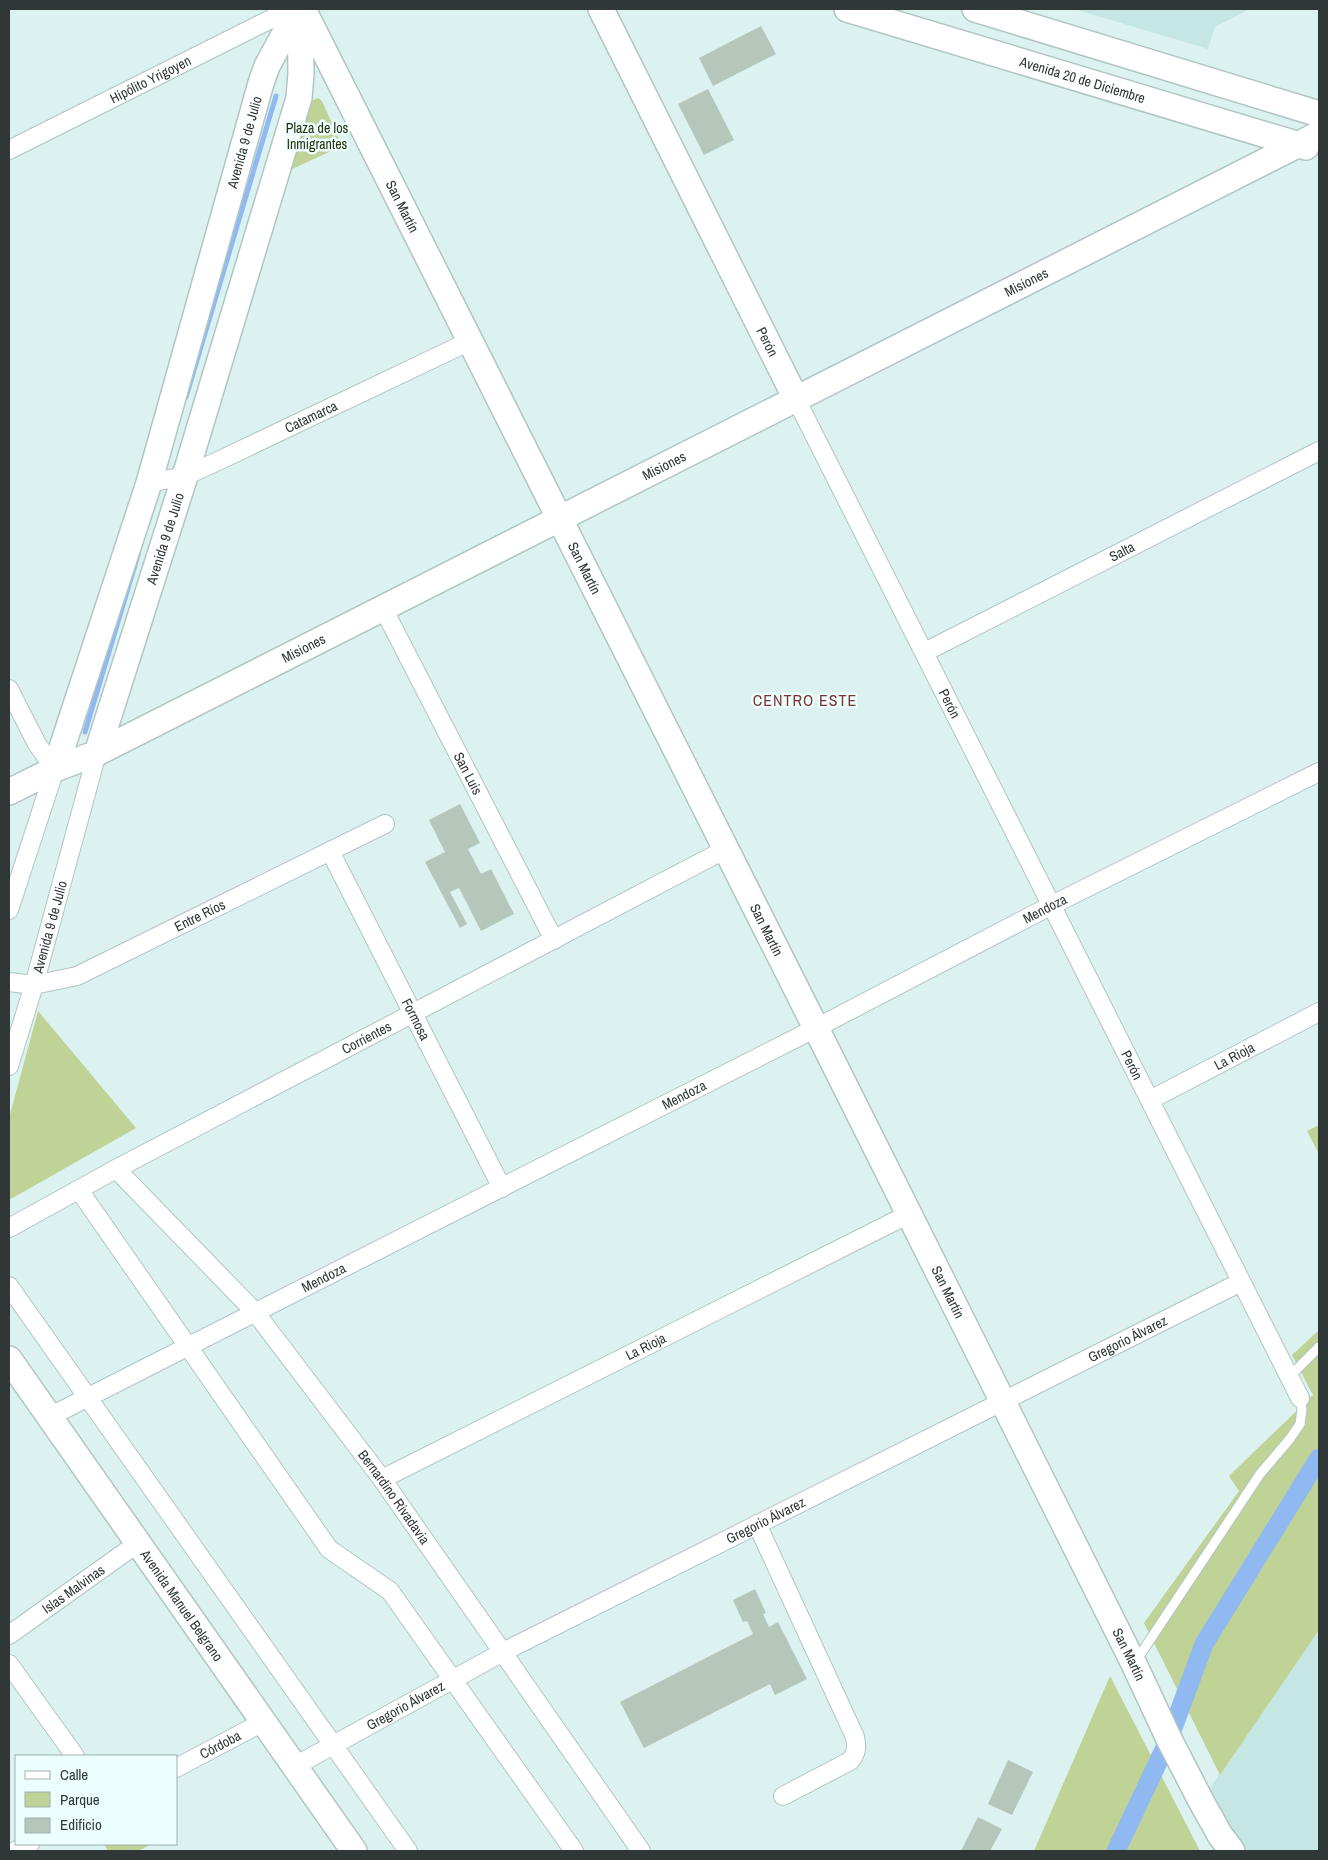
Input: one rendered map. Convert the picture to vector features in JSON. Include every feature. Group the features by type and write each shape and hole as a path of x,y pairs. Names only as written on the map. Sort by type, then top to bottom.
{"street":[{"name":"Hipólito Yrigoyen","path":"9,150 291,9"},
{"name":"San Martín","path":"300,9 470,341 816,1028 1134,1664 1169,1739 1220,1835 1232,1851"},
{"name":"Avenida 9 de Julio","path":"9,1066 34,985 97,752 185,476 299,98 301,73 300,9"},
{"name":"Avenida 9 de Julio","path":"9,910 149,483 260,83 300,9"},
{"name":"Perón","path":"601,9 1300,1398"},
{"name":"Avenida 20 de Diciembre","path":"847,9 1312,144"},
{"path":"975,9 1319,114"},
{"name":"Misiones","path":"9,792 55,769 97,752 796,399 1312,144"},
{"name":"Catamarca","path":"149,483 185,476 470,341"},
{"name":"Salta","path":"925,652 1319,451"},
{"name":"San Luis","path":"383,608 554,940"},
{"path":"9,689 37,744 55,769"},
{"name":"Mendoza","path":"49,1417 816,1028 1052,905 1319,772"},
{"name":"Entre Ríos","path":"9,982 34,985 77,976 385,824"},
{"name":"Corrientes","path":"9,1228 116,1169 726,849"},
{"name":"Formosa","path":"330,851 502,1188"},
{"name":"La Rioja","path":"1150,1100 1319,1012"},
{"name":"Bernardino Rivadavia","path":"116,1169 255,1312 382,1479 641,1851"},
{"path":"79,1190 329,1549 390,1591 574,1851"},
{"name":"La Rioja","path":"382,1479 909,1214"},
{"name":"Gregorio Álvarez","path":"295,1766 503,1652 1241,1282"},
{"path":"9,1286 408,1851"},
{"name":"Avenida Manuel Belgrano","path":"9,1359 354,1851"},
{"path":"757,1524 855,1737 857,1746 856,1754 844,1765 783,1796"},
{"name":"Islas Malvinas","path":"9,1635 138,1543"},
{"path":"9,1664 74,1755"},
{"name":"Córdoba","path":"178,1767 263,1722"},
{"path":"15,1851 28,1845"}],"lane":[{"path":"1289,1377 1319,1347"},
{"path":"1134,1664 1260,1474 1300,1424 1302,1410 1300,1398"}],"shaded area":[{"path":"1074,9 1250,9 1215,27 1208,49"},
{"path":"1319,1630 1319,1851 1232,1851 1201,1801"}],"green space":[{"name":"Plaza de los Inmigrantes","path":"318,98 322,101 342,146 288,171 311,101"},
{"path":"38,1011 136,1128 9,1200 9,1118"},
{"path":"1319,1125 1319,1154 1307,1131"},
{"path":"1319,1330 1319,1630 1220,1775 1144,1623 1239,1491 1229,1476 1313,1395 1292,1355"},
{"path":"1110,1676 1200,1851 1034,1851"},
{"path":"105,1845 150,1845 138,1851 108,1851"}],"building":[{"path":"761,26 776,54 713,86 699,58"},
{"path":"708,89 734,140 704,155 678,104"},
{"path":"460,804 480,843 468,849 481,874 491,869 514,914 481,931 459,888 450,892 467,924 460,928 425,862 445,852 429,820"},
{"path":"755,1589 766,1613 763,1614 769,1627 778,1622 807,1679 775,1695 770,1684 644,1748 620,1702 753,1634 747,1621 743,1622 733,1600"},
{"path":"1008,1760 1033,1772 1012,1815 988,1804"},
{"path":"978,1817 1002,1829 990,1851 961,1851"}],"waterway":[{"path":"186,397 276,96"},
{"path":"85,732 138,555"},
{"path":"1116,1851 1169,1739 1204,1644 1319,1458"}],"district":[{"name":"CENTRO ESTE","path":"805,700"}]}
